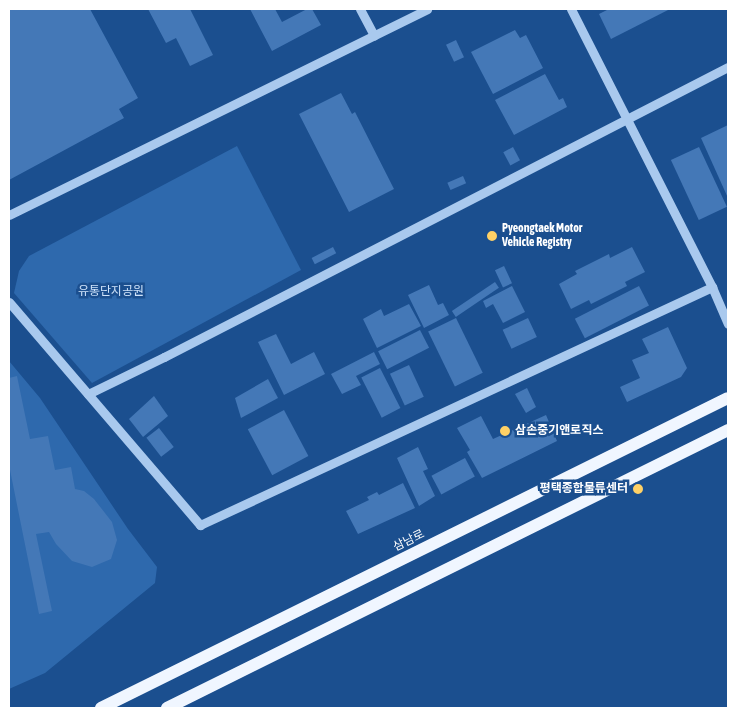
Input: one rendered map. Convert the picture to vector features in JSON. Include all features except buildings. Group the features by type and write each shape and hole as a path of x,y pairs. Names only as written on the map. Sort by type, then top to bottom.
{"main road":[{"name":"삼남로","path":"101,708 728,398"},
{"path":"167,708 728,430"}],"street":[{"path":"360,9 374,35"},
{"path":"9,215 427,9"},
{"path":"571,9 712,287 728,324"},
{"path":"88,394 164,357 728,67"},
{"path":"9,302 200,525 712,287"}],"green space":[{"name":"유통단지공원","path":"237,146 301,270 92,383 14,293 19,271 29,256"},
{"path":"9,361 40,398 128,529 157,567 155,583 45,673 9,689"}],"place":[{"name":"Pyeongtaek Motor Vehicle Registry","path":"492,236"},
{"name":"삼손중기앤로직스","path":"505,431"},
{"name":"평택종합물류센터","path":"638,489"}]}
